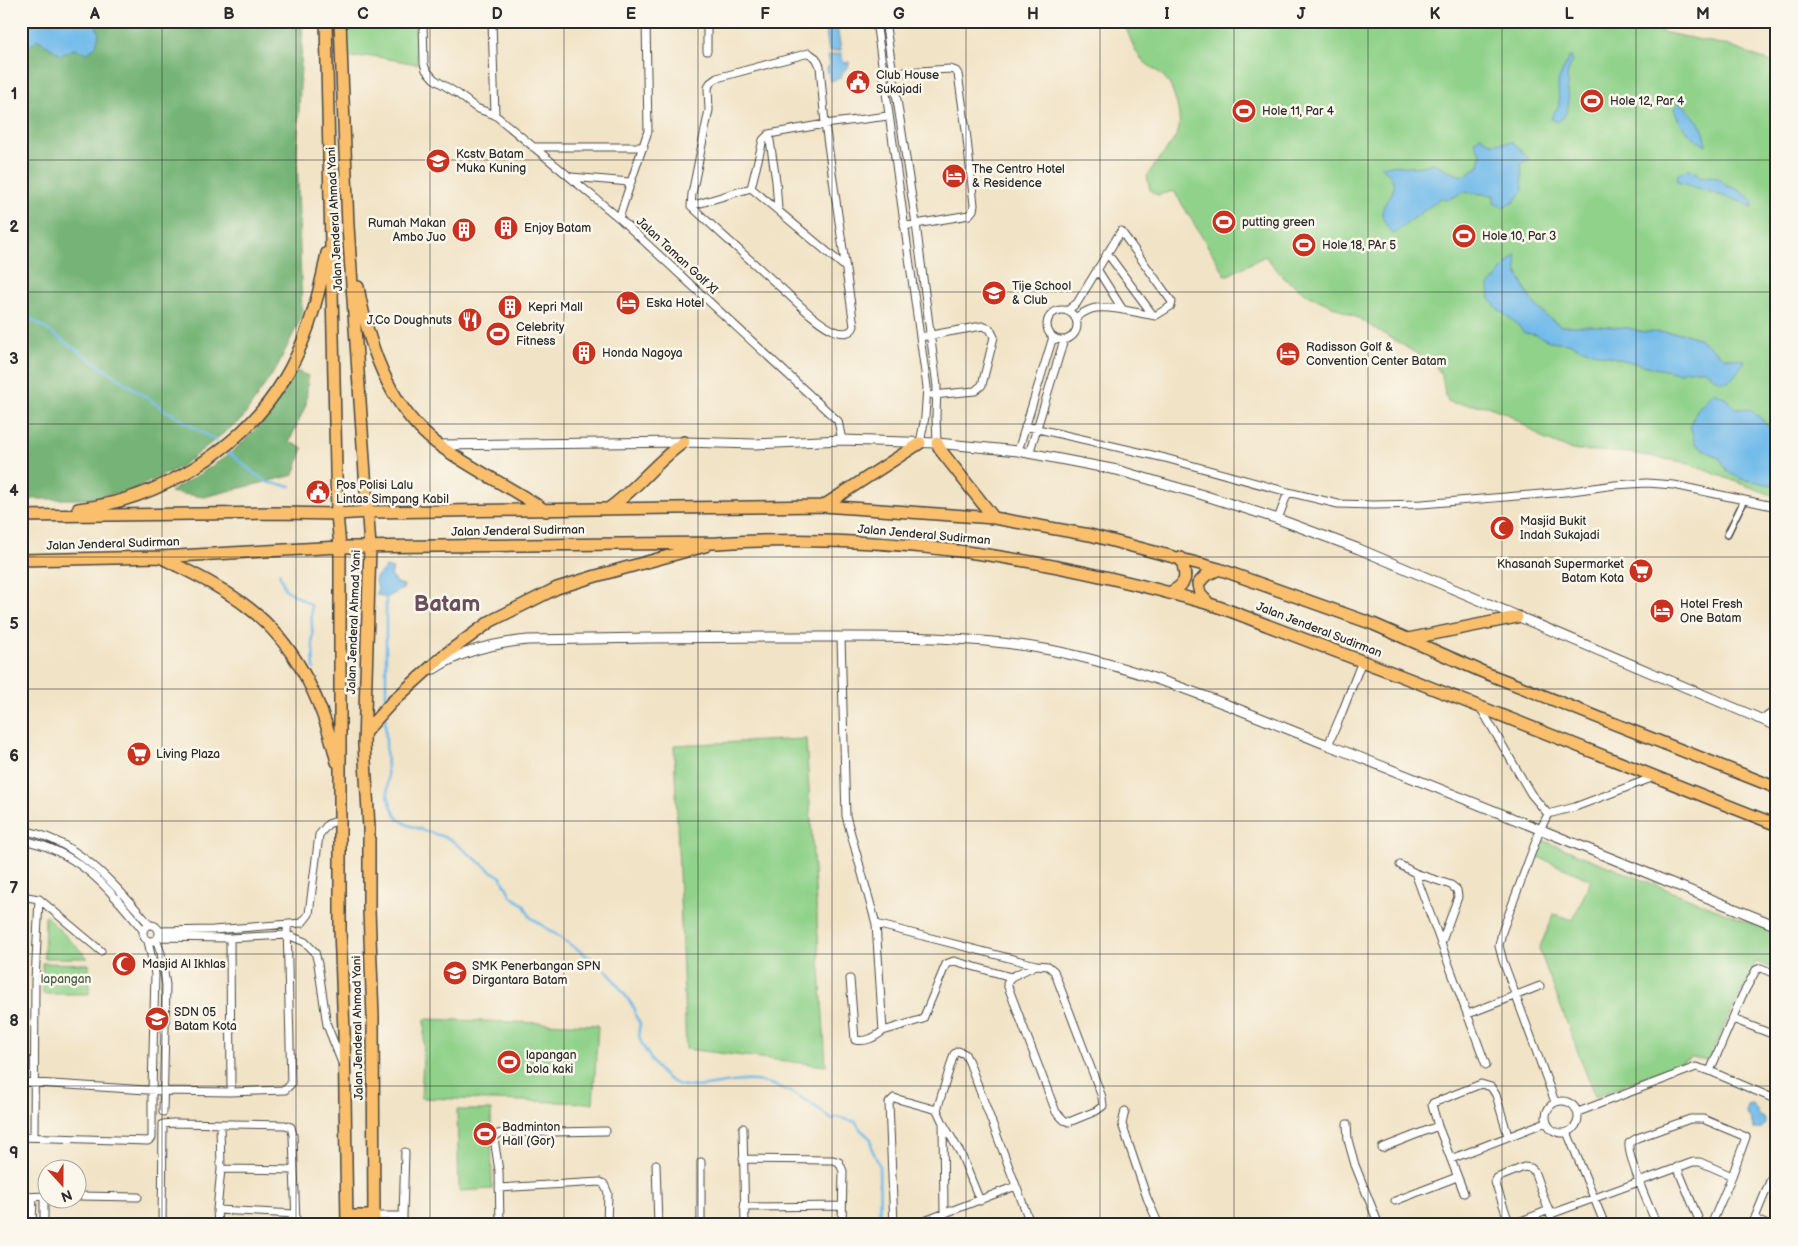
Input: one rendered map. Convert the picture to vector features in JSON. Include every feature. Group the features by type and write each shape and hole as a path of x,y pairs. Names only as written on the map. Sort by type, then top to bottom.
{"highway":[{"name":"Jalan Jenderal Ahmad Yani","path":"326,21 337,514 340,547 342,744 340,778 340,929 345,1069 347,1221"},
{"name":"Jalan Jenderal Ahmad Yani","path":"340,21 348,226 370,546 364,744 369,828 369,910 373,1017 374,1220"},
{"path":"330,163 346,162"},
{"path":"348,226 360,296 378,365 410,417 439,445 546,511"},
{"path":"21,514 80,509 124,500 182,475 230,442 268,401 283,381 295,359 305,337 319,294 331,231"},
{"path":"608,509 630,492 674,449 684,442"},
{"path":"823,506 920,443"},
{"path":"937,443 994,518"},
{"name":"Jalan Jenderal Sudirman","path":"21,514 337,514 823,506 994,518 1090,535 1219,569 1373,624 1483,672 1777,788"},
{"name":"Jalan Jenderal Sudirman","path":"21,560 160,557 370,546 717,543 769,540 828,540 944,548 1018,558 1090,572 1209,604 1480,706 1777,825"},
{"path":"365,732 392,702 443,656 491,621 557,588 717,543"},
{"path":"160,557 209,582 248,607 285,644 299,664 316,697 332,740 340,778"},
{"path":"1169,593 1181,587 1184,582 1185,572 1181,558"},
{"path":"1209,604 1200,594 1198,584 1205,576 1219,569"},
{"path":"1408,639 1517,617"},
{"path":"342,744 364,744"},
{"path":"347,1221 374,1220"}],"street":[{"name":"Jalan Taman Golf XI","path":"423,21 424,64 426,70 434,79 476,108 495,115 619,218 838,421 842,440"},
{"path":"492,21 495,115"},
{"path":"619,218 648,131 646,21"},
{"path":"707,21 707,51"},
{"path":"876,21 927,394 920,443"},
{"path":"885,21 916,224 930,336 937,395 937,443"},
{"path":"809,53 816,58 820,66 824,124 854,326 852,330 843,333 834,330 806,311 691,206 709,110 708,88 713,80 809,53"},
{"path":"883,74 950,69 956,71 966,130 973,210 969,215 904,226"},
{"path":"751,188 763,140 769,134 824,124 888,116"},
{"path":"769,134 778,209"},
{"path":"533,147 644,147"},
{"path":"571,177 630,182"},
{"path":"691,206 751,188"},
{"path":"751,188 844,266"},
{"path":"1067,311 1077,303 1121,231 1172,302 1170,306 1157,315 1096,308 1075,318"},
{"path":"1107,253 1153,315"},
{"path":"1097,269 1123,310"},
{"path":"1063,310 1067,311 1075,318 1077,323 1075,332 1064,340 1053,337 1047,329 1048,320 1054,313 1063,310"},
{"path":"920,337 982,326 990,329 994,336 982,385 979,389 937,395 927,394"},
{"path":"1018,451 1053,337"},
{"path":"1030,454 1064,340"},
{"path":"1025,426 1165,458 1338,504 1422,504 1565,492 1629,484 1674,485 1777,507"},
{"path":"439,445 684,442 755,444 842,440 937,443 1018,451 1117,470 1203,495 1359,549 1777,726"},
{"path":"1278,520 1288,492"},
{"path":"1727,535 1744,500"},
{"path":"841,637 846,816 876,924 883,1031"},
{"path":"419,679 450,660 472,651 508,642 528,640 841,637 976,640 1050,650 1083,658 1181,688 1405,774 1777,926"},
{"path":"1328,745 1362,661"},
{"path":"1480,706 1531,794 1548,814"},
{"path":"1757,719 1766,717 1777,709"},
{"path":"1555,1102 1503,961 1499,941 1540,830 1548,814 1575,807 1655,776"},
{"path":"146,927 143,935 155,937 213,934 302,923 309,914 319,835 328,824 340,820"},
{"path":"21,830 47,837 76,852 102,874 146,927"},
{"path":"21,840 43,845 72,858 97,879 146,927"},
{"path":"1400,865 1415,873 1452,885 1457,890 1458,897 1441,944"},
{"path":"1415,873 1486,1065"},
{"path":"21,896 39,900 101,951"},
{"path":"34,1137 36,1082 35,981 39,900"},
{"path":"876,924 1036,965 1048,966 1054,972 1102,1097 1102,1106 1096,1111 1069,1122 1056,1112 1007,984 1011,977 1036,965"},
{"path":"21,1137 148,1141 152,1138 155,925 146,927"},
{"path":"21,1082 163,1091 231,1092 285,1090 291,1084 288,926"},
{"path":"213,934 230,938 288,936 305,942 315,952 327,1025 332,1042 345,1069"},
{"path":"155,937 161,953 166,984 163,1112"},
{"path":"230,938 231,1092"},
{"path":"850,978 855,1040 862,1041 874,1037 883,1031 923,1019 946,964 954,961 1011,977"},
{"path":"1710,1070 1756,970 1761,968 1777,975"},
{"path":"1468,1014 1540,986"},
{"path":"1733,1019 1777,1036"},
{"path":"980,1201 961,1154 943,1123 938,1110 954,1054 958,1051 962,1051 969,1062 1031,1225"},
{"path":"1578,1112 1692,1067 1710,1070 1777,1100"},
{"path":"1464,1192 1438,1126 1433,1103 1481,1084 1486,1085 1493,1089 1496,1095 1508,1136"},
{"path":"894,1225 889,1103 894,1098 938,1110"},
{"path":"1560,1100 1571,1103 1578,1112 1579,1117 1575,1127 1567,1132 1552,1130 1546,1122 1547,1110 1555,1102 1560,1100"},
{"path":"1125,1111 1122,1124 1159,1225"},
{"path":"1656,1225 1628,1146 1631,1141 1697,1118 1746,1137 1711,1225"},
{"path":"1451,1159 1546,1122"},
{"path":"943,1123 944,1214"},
{"path":"162,1225 163,1124 284,1125 291,1127 293,1135 296,1225"},
{"path":"218,1225 217,1210 221,1169 220,1124"},
{"path":"1348,1124 1348,1140 1355,1165 1379,1225"},
{"path":"1382,1148 1438,1126"},
{"path":"743,1128 745,1225"},
{"path":"500,1225 499,1170 494,1138 498,1134 606,1131"},
{"path":"1567,1132 1605,1225"},
{"path":"403,1225 405,1152"},
{"path":"743,1159 833,1160 839,1162 843,1171 842,1225"},
{"path":"1554,1225 1550,1212 1534,1171 1531,1168 1524,1167 1497,1178 1495,1182 1510,1225 1550,1212 1595,1197 1697,1161 1732,1176"},
{"path":"701,1162 701,1225"},
{"path":"656,1164 658,1225"},
{"path":"1767,1225 1754,1222 1777,1164"},
{"path":"1677,1168 1701,1225"},
{"path":"221,1169 294,1170"},
{"path":"1395,1201 1457,1177"},
{"path":"498,1188 600,1182 604,1184 608,1193 607,1225"},
{"path":"914,1225 1016,1186"},
{"path":"88,1196 138,1197"},
{"path":"21,1197 38,1197"},
{"path":"32,1225 33,1197"},
{"path":"744,1207 842,1206"},
{"path":"44,1225 45,1208"},
{"path":"217,1210 296,1214"},
{"path":"374,1220 403,1216"}],"green space":[{"path":"21,21 303,21 297,152 302,316 277,367 242,419 180,467 132,490 87,499 21,499"},
{"path":"345,21 417,21 417,64 372,56 347,58"},
{"path":"1123,21 1622,21 1667,33 1726,45 1777,64 1777,497 1683,462 1631,453 1572,450 1544,439 1508,414 1487,406 1448,401 1442,375 1434,364 1356,317 1308,295 1284,278 1265,256 1226,276 1174,191 1157,195 1150,190 1147,176 1178,132 1178,112 1172,89 1168,82 1139,56"},
{"path":"297,371 308,376 306,405 289,442 303,448 294,475 204,497 170,492 219,461 254,432 280,398"},
{"path":"806,739 826,1066 686,1049 674,745"},
{"path":"1542,840 1777,933 1777,970 1756,962 1708,1060 1692,1058 1595,1097 1539,949 1554,914 1573,920 1591,880 1538,857"},
{"path":"45,915 88,958 44,958"},
{"name":"lapangan","path":"42,963 89,964 89,994 43,994"},
{"name":"lapangan bola kaki","path":"425,1019 598,1025 593,1103 421,1098"},
{"path":"457,1110 491,1110 492,1189 459,1191"}],"water":[{"path":"21,21 95,21 99,34 96,46 88,53 74,49 61,55 37,39 27,49 21,61"},
{"path":"836,22 841,50 829,52 825,24"},
{"path":"841,53 844,63 849,62 849,66 843,72 841,78 830,81 827,67 830,66 828,56"},
{"path":"1569,57 1572,57 1572,62 1567,80 1569,99 1567,111 1558,122 1551,119 1559,106 1558,82"},
{"path":"1680,102 1694,116 1701,127 1706,139 1706,146 1690,135 1679,120 1674,108"},
{"path":"1480,136 1491,143 1513,142 1529,159 1521,164 1523,191 1514,202 1502,207 1494,203 1494,195 1464,192 1449,199 1441,198 1393,234 1385,224 1382,215 1383,208 1394,186 1390,175 1381,166 1413,167 1432,163 1455,174 1464,176 1479,166 1481,154 1474,142"},
{"path":"1689,169 1696,172 1700,178 1710,176 1718,178 1727,186 1737,189 1752,200 1753,207 1677,182 1678,174"},
{"path":"1516,254 1517,272 1531,300 1546,316 1561,326 1598,326 1628,328 1644,332 1683,333 1698,338 1724,357 1745,360 1732,378 1728,381 1723,381 1718,380 1705,370 1685,370 1680,373 1659,369 1588,351 1568,343 1549,341 1536,335 1524,333 1490,299 1489,286"},
{"path":"1713,392 1723,396 1736,408 1752,410 1777,434 1777,486 1741,479 1728,472 1720,459 1695,444 1690,425 1697,410"},
{"path":"386,567 393,569 391,575 396,583 404,585 403,589 386,598 376,594 378,587 375,582 376,577"},
{"path":"1747,1105 1754,1105 1759,1115 1764,1118 1766,1124 1761,1129 1754,1129 1746,1113"}],"waterway":[{"path":"21,312 165,410 220,444"},
{"path":"226,450 256,475 269,483 291,486"},
{"path":"279,573 285,589 311,605 314,669"},
{"path":"386,598 386,702"},
{"path":"385,715 388,796 398,819 408,825 450,839 501,877 511,896 524,905 530,917 609,973 635,1009 644,1048 661,1073 673,1082 686,1086 700,1087 729,1082 762,1082 799,1096 832,1120 837,1117 856,1122 860,1129 871,1139 872,1149 879,1165 880,1225"}],"place":[{"name":"Club House Sukajadi","path":"858,82"},
{"name":"Hole 12, Par 4","path":"1592,101"},
{"name":"Hole 11, Par 4","path":"1244,111"},
{"name":"Kcstv Batam Muka Kuning","path":"438,161"},
{"name":"The Centro Hotel & Residence","path":"954,176"},
{"name":"putting green","path":"1224,222"},
{"name":"Enjoy Batam","path":"506,228"},
{"name":"Rumah Makan Ambo Juo","path":"464,230"},
{"name":"Hole 10, Par 3","path":"1464,236"},
{"name":"Hole 18, PAr 5","path":"1304,245"},
{"name":"Tije School & Club","path":"994,293"},
{"name":"Eska Hotel","path":"628,303"},
{"name":"Kepri Mall","path":"510,307"},
{"name":"J.Co Doughnuts","path":"470,320"},
{"name":"Celebrity Fitness","path":"498,334"},
{"name":"Honda Nagoya","path":"584,353"},
{"name":"Radisson Golf & Convention Center Batam","path":"1288,354"},
{"name":"Pos Polisi Lalu Lintas Simpang Kabil","path":"318,492"},
{"name":"Masjid Bukit Indah Sukajadi","path":"1502,528"},
{"name":"Khasanah Supermarket Batam Kota","path":"1641,571"},
{"name":"Hotel Fresh One Batam","path":"1662,611"},
{"name":"Living Plaza","path":"139,754"},
{"name":"Masjid Al Ikhlas","path":"124,964"},
{"name":"SMK Penerbangan SPN Dirgantara Batam","path":"455,973"},
{"name":"SDN 05 Batam Kota","path":"157,1019"},
{"name":"lapangan bola kaki","path":"509,1062"},
{"name":"Badminton Hall (Gor)","path":"485,1134"}],"district":[{"name":"Batam","path":"447,604"}]}
